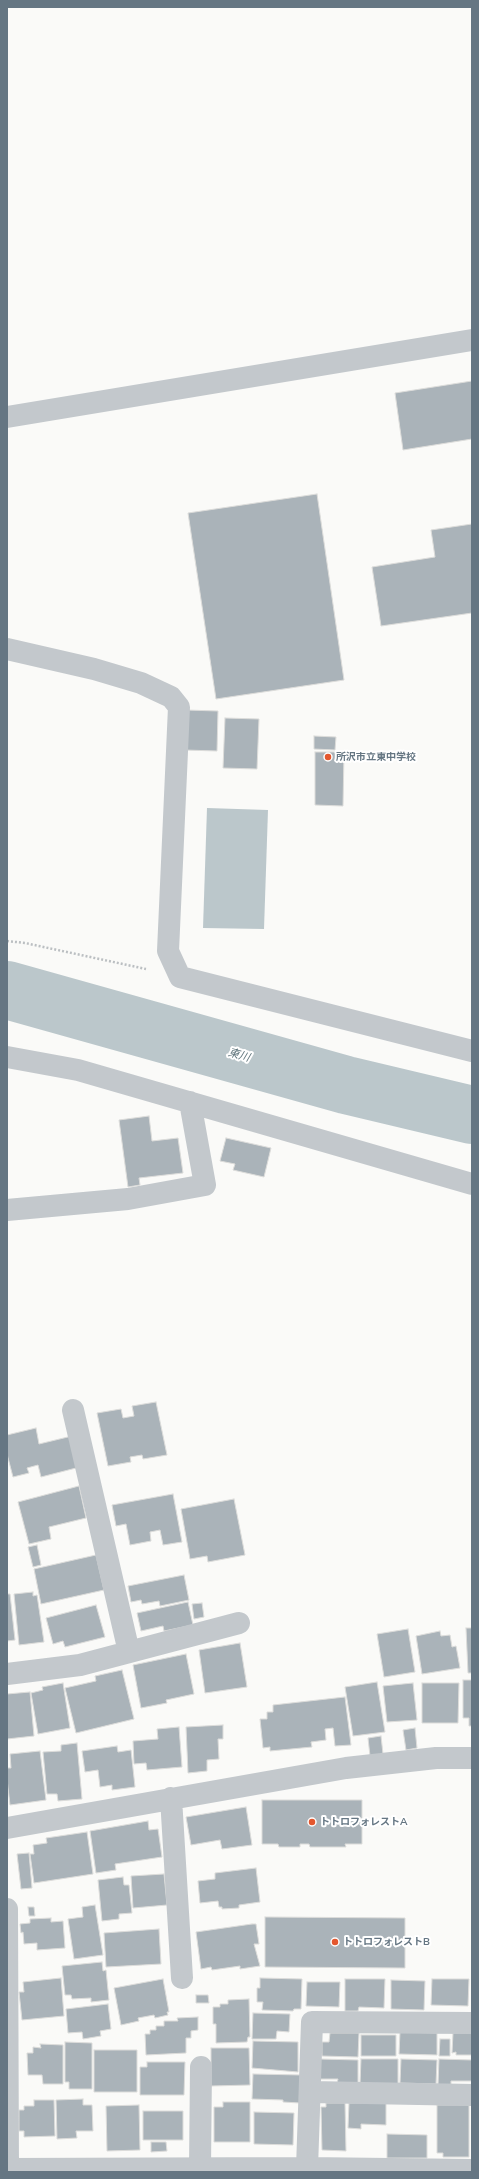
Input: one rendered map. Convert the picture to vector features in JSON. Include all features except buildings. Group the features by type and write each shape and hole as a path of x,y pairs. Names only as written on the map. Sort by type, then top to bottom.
{"street":[{"path":"7,417 472,340"},
{"path":"7,649 94,669 141,683 171,697 180,707 168,951 180,977 472,1051"},
{"path":"7,1057 78,1070 472,1184"},
{"path":"7,1210 128,1199 205,1185 190,1102"},
{"path":"72,1410 129,1652"},
{"path":"7,1674 80,1665 239,1623"},
{"path":"7,1828 346,1768 436,1758 472,1758"},
{"path":"171,1798 182,1978"},
{"path":"7,1909 8,2170 307,2168 472,2170"},
{"path":"307,2168 311,2092 312,2022 472,2023"},
{"path":"195,2169 200,2067"},
{"path":"311,2092 472,2095"}],"path":[{"path":"7,941 25,942 180,977"}],"shaded area":[{"path":"207,808 268,810 264,929 203,928"}],"waterway":[{"name":"東川","path":"7,990 346,1085 472,1115"}],"place":[{"name":"所沢市立東中学校","path":"328,757"},
{"name":"トトロフォレストA","path":"312,1822"},
{"name":"トトロフォレストB","path":"335,1942"}]}
